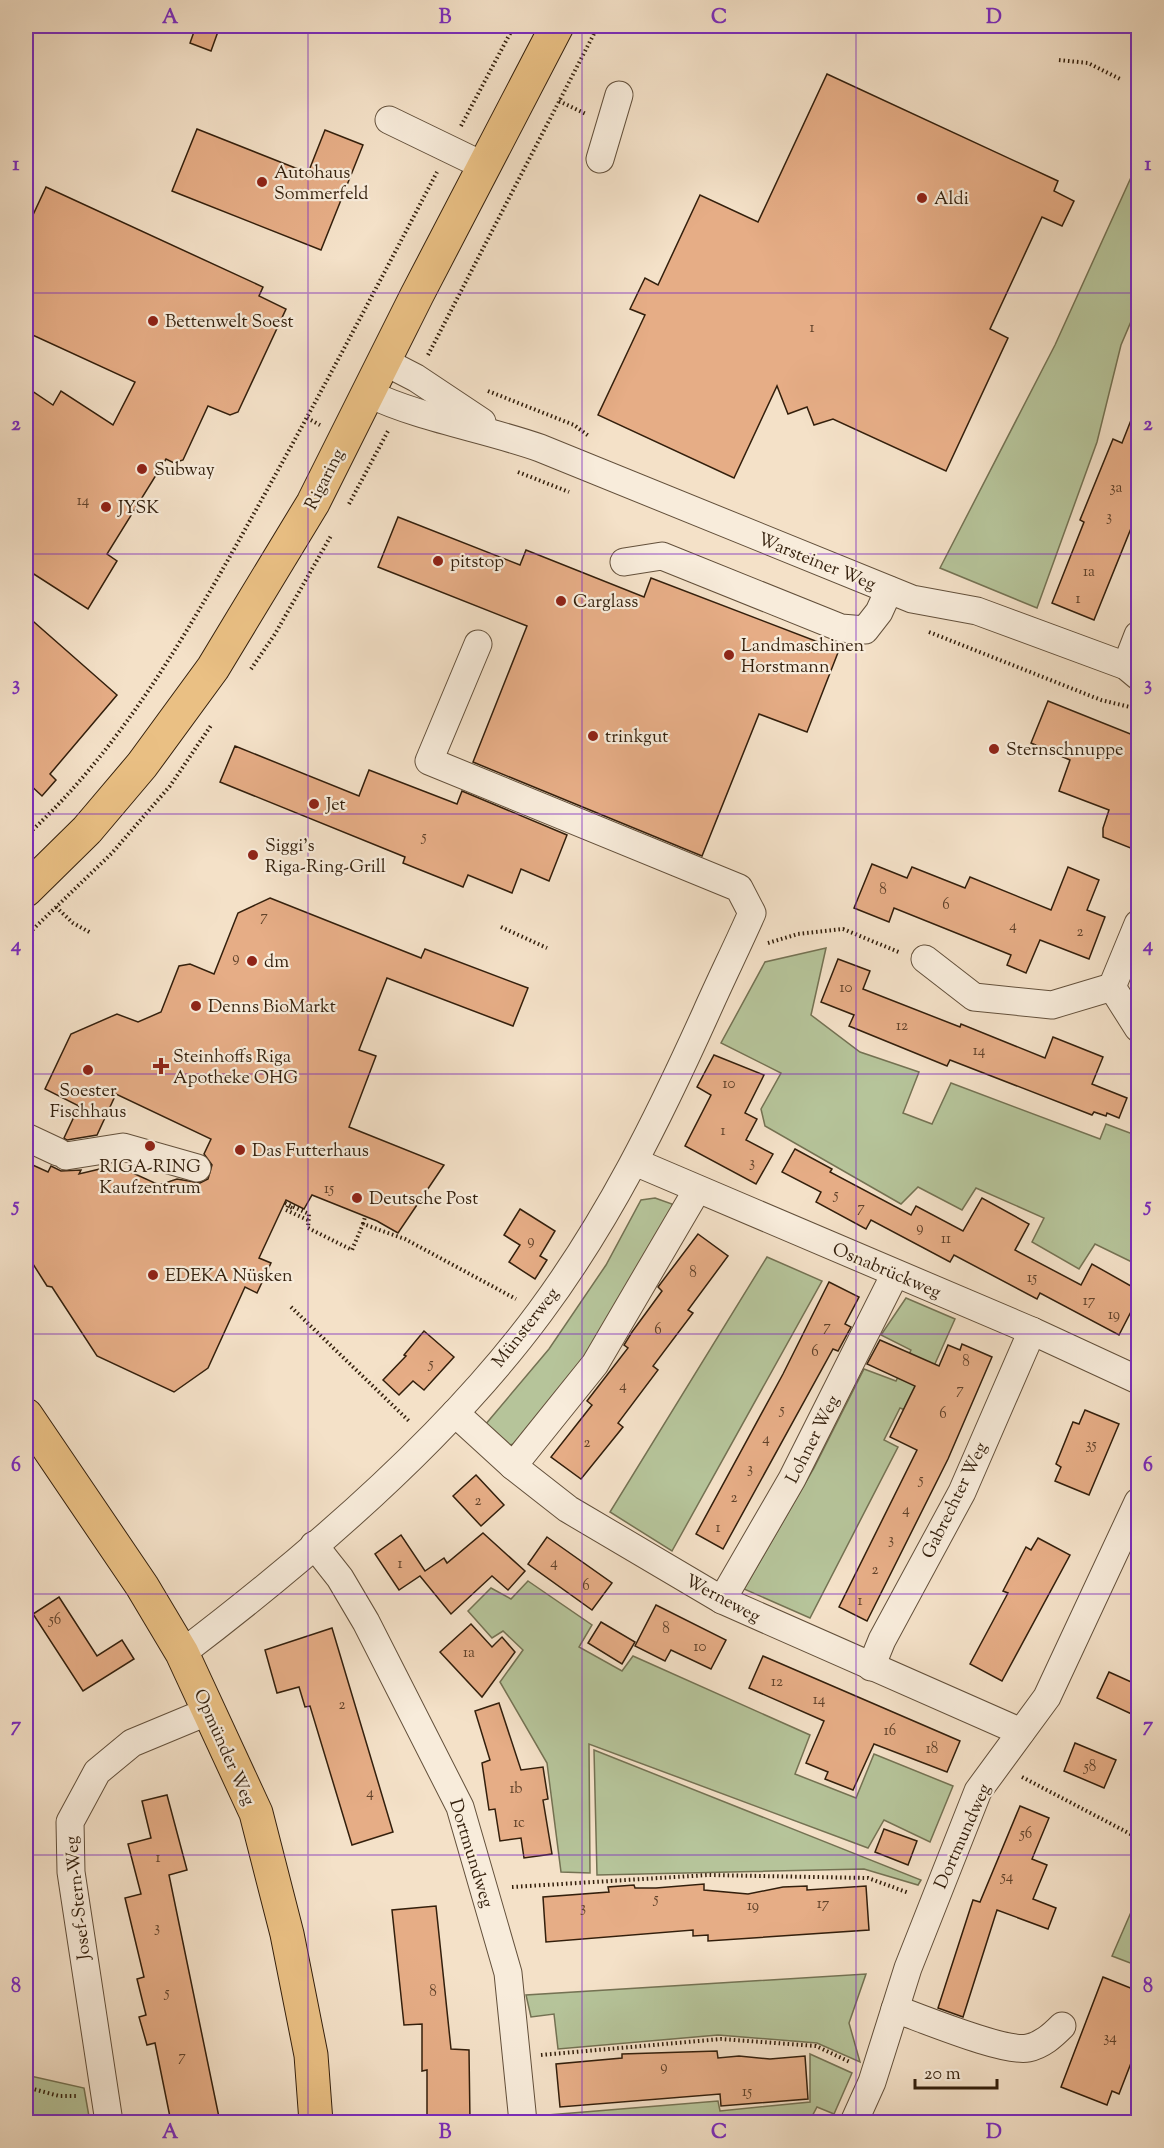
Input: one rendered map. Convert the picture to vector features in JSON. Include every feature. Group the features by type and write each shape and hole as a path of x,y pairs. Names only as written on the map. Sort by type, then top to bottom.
{"main road":[{"name":"Rigaring","path":"26,890 94,822 142,765 213,668 313,502 484,166 550,28"},
{"name":"Opmünder Weg","path":"26,1415 142,1586 182,1653 256,1814 288,1934 310,2055 316,2122"}],"street":[{"path":"600,159 619,95"},
{"path":"389,120 484,166"},
{"name":"Warsteiner Weg","path":"383,361 416,378 498,433"},
{"name":"Warsteiner Weg","path":"367,393 400,408 498,433 540,448 912,599 977,610 1132,671"},
{"path":"624,562 662,556 841,628 865,630 879,612 889,590"},
{"path":"1132,671 1138,636"},
{"name":"Münsterweg","path":"182,1653 315,1545 428,1439 455,1413 540,1312 584,1249 635,1162 671,1093 752,913 739,888 429,761 478,644"},
{"path":"1112,987 1138,924"},
{"path":"925,959 974,997 1052,1005 1112,987"},
{"path":"1112,987 1138,1028"},
{"path":"26,1137 62,1154 123,1147 197,1168"},
{"name":"Osnabrückweg","path":"635,1162 1032,1331 1138,1380"},
{"path":"513,1466 595,1364 697,1190"},
{"name":"Lohner Weg","path":"722,1600 792,1479 895,1274"},
{"name":"Gabrechter Weg","path":"871,1667 882,1640 962,1492 1032,1331"},
{"name":"Werneweg","path":"455,1413 513,1466 567,1509 722,1600 1021,1732"},
{"name":"Dortmundweg","path":"854,2122 875,2073 933,1903 978,1791 1047,1697 1138,1502"},
{"name":"Dortmundweg","path":"315,1545 356,1604 402,1689 460,1807 508,1973 523,2122"},
{"name":"Josef-Stern-Weg","path":"109,2122 71,1872 70,1822 97,1773 132,1743 209,1711"},
{"path":"895,2009 987,2041 1025,2049 1040,2044 1062,2026"}],"path":[{"path":"26,836 57,808 110,744 208,596 307,418 513,26"},
{"path":"1059,60 1088,63 1120,79"},
{"path":"56,907 73,923 91,933"},
{"path":"501,927 548,948"},
{"path":"735,954 798,934 843,929 901,953 925,959"},
{"path":"285,1203 309,1214 311,1221 308,1228 352,1250 365,1217"},
{"path":"300,1209 298,1211 288,1206 286,1210 311,1221"},
{"path":"363,1224 405,1239 540,1312"},
{"path":"291,1307 428,1439"},
{"path":"998,1763 1138,1838"},
{"path":"484,1889 708,1875 868,1878 933,1903"},
{"path":"517,2059 721,2039 816,2046 875,2073"},
{"path":"26,2088 59,2096 81,2096 102,2086"}],"green space":[{"path":"1138,162 1138,305 1121,345 1097,442 1037,608 940,568 1055,345"},
{"path":"826,948 811,1015 860,1052 919,1072 903,1113 932,1124 951,1083 1100,1139 1106,1124 1138,1136 1138,1265 1095,1244 1079,1269 1032,1242 1044,1218 976,1188 962,1210 918,1187 901,1204 765,1126 761,1109 781,1073 721,1043 765,962"},
{"path":"655,1198 672,1204 677,1218 622,1307 524,1443 508,1445 485,1425 549,1349 606,1265 641,1200"},
{"path":"767,1257 822,1281 672,1551 610,1512"},
{"path":"906,1298 955,1319 913,1413 900,1408 884,1440 898,1447 810,1618 744,1589 814,1468 864,1369 896,1381 911,1350 881,1335"},
{"path":"528,1581 592,1625 579,1647 622,1671 633,1656 810,1735 795,1774 856,1798 874,1754 953,1786 930,1842 884,1820 868,1848 589,1744 590,1873 561,1872 547,1763 500,1682 523,1650 503,1631 492,1638 468,1611 491,1588 511,1599"},
{"path":"594,1750 921,1880 918,1885 864,1869 597,1875"},
{"path":"1138,1896 1138,1966 1112,1956"},
{"path":"866,1974 849,2023 860,2062 817,2043 718,2035 558,2049 554,2014 531,2017 526,1995"},
{"path":"810,2054 852,2073 834,2114 817,2107 809,2122 548,2122 548,2115 718,2101 720,2111 810,2102"},
{"path":"26,2075 84,2088 90,2122 26,2122"}],"building":[{"path":"196,26 220,26 211,51 190,43"},
{"path":"827,74 1058,181 1054,191 1074,201 1062,226 1042,217 990,329 1008,338 946,471 833,419 814,425 807,407 788,414 777,386 734,478 598,415 645,315 630,309 645,278 658,285 700,195 758,222"},
{"name":"Autohaus Sommerfeld","path":"197,129 308,173 325,130 363,145 321,250 172,191"},
{"name":"Bettenwelt Soest","path":"46,187 263,287 259,296 286,309 238,412 230,415 208,406 183,460 174,463 166,459 107,554 117,561 88,609 26,569 26,387 53,405 61,391 113,425 135,382 26,332 26,230"},
{"path":"1137,405 1138,511 1094,620 1052,603 1084,522 1080,520 1113,439 1122,443"},
{"path":"398,517 520,565 526,550 644,597 651,578 839,650 807,732 759,714 702,856 473,762 527,626 378,567"},
{"path":"26,615 117,695 50,774 56,780 42,796 26,781"},
{"path":"1048,701 1138,737 1138,851 1103,837 1103,828 1109,810 1059,791 1070,760 1031,743"},
{"path":"235,746 359,796 369,770 457,804 462,791 567,835 549,881 521,869 512,893 468,875 463,887 403,863 405,857 220,782"},
{"path":"872,864 907,878 912,867 965,888 970,877 1051,910 1068,867 1099,880 1087,910 1105,917 1089,959 1040,940 1026,973 1007,965 1011,955 894,908 889,922 854,908"},
{"path":"270,898 421,958 425,949 528,988 513,1026 387,978 359,1050 376,1056 349,1127 444,1165 398,1233 377,1221 312,1195 304,1209 286,1200 259,1258 271,1263 257,1293 245,1287 208,1368 174,1392 97,1356 52,1287 47,1286 26,1253 26,1162 48,1172 51,1166 61,1171 81,1170 79,1174 100,1169 101,1173 122,1168 159,1185 177,1179 200,1183 208,1179 212,1165 204,1154 211,1139 116,1094 97,1135 67,1140 64,1138 79,1106 45,1089 71,1034 117,1014 138,1022 161,1012 179,966 190,964 214,974 238,913"},
{"path":"838,959 870,971 863,989 960,1027 961,1024 1045,1058 1053,1037 1103,1057 1092,1084 1127,1098 1119,1118 1107,1113 1106,1116 1094,1112 1092,1115 950,1060 947,1066 849,1026 854,1015 821,1002"},
{"path":"714,1055 764,1075 745,1113 757,1119 746,1140 773,1154 756,1184 685,1146 711,1095 697,1087"},
{"path":"795,1149 832,1169 830,1172 911,1215 916,1206 963,1231 982,1198 1029,1224 1015,1250 1081,1285 1092,1264 1138,1290 1138,1298 1119,1335 1040,1293 1037,1299 954,1255 950,1262 871,1220 866,1229 816,1202 821,1192 782,1172"},
{"path":"520,1209 555,1231 540,1256 547,1260 535,1279 509,1262 520,1245 504,1235"},
{"path":"698,1234 728,1256 688,1310 693,1313 653,1366 658,1370 618,1423 623,1427 581,1479 551,1457 592,1405 587,1401 628,1348 624,1345 662,1291 658,1287"},
{"path":"829,1282 859,1297 845,1324 851,1327 838,1351 833,1349 723,1549 696,1534 783,1374"},
{"path":"424,1331 454,1357 424,1390 413,1381 399,1395 383,1380 406,1356 404,1355"},
{"path":"880,1340 939,1366 948,1345 960,1350 962,1344 992,1357 948,1459 867,1621 839,1607 917,1450 890,1437 915,1386 867,1364"},
{"path":"1085,1410 1119,1424 1089,1495 1055,1481 1061,1467 1056,1464 1073,1422 1079,1424"},
{"path":"476,1475 504,1505 481,1526 453,1496"},
{"path":"483,1533 525,1571 508,1590 492,1576 451,1614 420,1576 399,1590 375,1554 401,1535 425,1571 444,1558 447,1563"},
{"path":"547,1537 612,1583 592,1610 528,1564"},
{"path":"1038,1538 1070,1555 1002,1681 970,1664 1008,1593 1003,1591 1026,1547 1031,1550"},
{"path":"59,1597 97,1656 122,1640 134,1659 83,1691 33,1614"},
{"path":"656,1605 726,1640 711,1669 671,1650 665,1661 635,1646"},
{"path":"601,1622 635,1642 622,1664 588,1643"},
{"path":"471,1624 492,1647 502,1637 515,1652 482,1697 440,1652"},
{"path":"332,1628 393,1832 352,1845 310,1706 305,1707 299,1687 277,1693 265,1650"},
{"path":"763,1656 960,1741 947,1772 874,1744 853,1790 825,1779 828,1772 806,1763 824,1721 749,1688"},
{"path":"1109,1672 1138,1685 1138,1717 1097,1698"},
{"path":"499,1703 521,1770 543,1767 548,1799 543,1800 552,1854 524,1858 521,1838 500,1841 495,1809 489,1810 482,1763 490,1760 475,1711"},
{"path":"1075,1743 1116,1760 1104,1788 1064,1771"},
{"path":"167,1795 187,1870 169,1875 220,2122 171,2122 155,2043 147,2045 139,2017 146,2015 137,1979 144,1977 125,1898 141,1894 128,1844 151,1838 142,1801"},
{"path":"1020,1806 1049,1818 1032,1859 1047,1865 1033,1899 1056,1908 1048,1929 997,1910 963,2017 938,2008 973,1900 980,1902"},
{"path":"884,1829 917,1841 908,1865 875,1852"},
{"path":"704,1884 704,1890 748,1894 783,1887 807,1886 807,1890 866,1886 869,1930 708,1941 708,1935 693,1936 693,1930 546,1942 543,1897 609,1892 608,1887 634,1885 635,1888 656,1888"},
{"path":"436,1906 451,2049 469,2050 470,2122 427,2122 427,2070 422,2071 422,2024 404,2025 392,1910"},
{"path":"1103,1977 1138,1991 1138,2045 1119,2094 1112,2091 1107,2105 1061,2087"},
{"path":"717,2051 718,2058 739,2056 770,2059 805,2056 808,2099 721,2106 720,2094 560,2107 556,2064 622,2058 622,2054"}],"place":[{"name":"Autohaus Sommerfeld","path":"262,182"},
{"name":"Aldi","path":"922,198"},
{"name":"Bettenwelt Soest","path":"153,321"},
{"name":"Subway","path":"142,469"},
{"name":"JYSK","path":"106,507"},
{"name":"pitstop","path":"438,561"},
{"name":"Carglass","path":"561,601"},
{"name":"Landmaschinen Horstmann","path":"729,655"},
{"name":"trinkgut","path":"593,736"},
{"name":"Sternschnuppe","path":"994,749"},
{"name":"Jet","path":"314,804"},
{"name":"Siggi’s Riga-Ring-Grill","path":"253,855"},
{"name":"dm","path":"252,961"},
{"name":"Denns BioMarkt","path":"196,1006"},
{"name":"Steinhoffs Riga Apotheke OHG","path":"161,1066"},
{"name":"Soester Fischhaus","path":"88,1070"},
{"name":"RIGA-RING Kaufzentrum","path":"150,1146"},
{"name":"Das Futterhaus","path":"240,1150"},
{"name":"Deutsche Post","path":"357,1198"},
{"name":"EDEKA Nüsken","path":"153,1275"}]}
